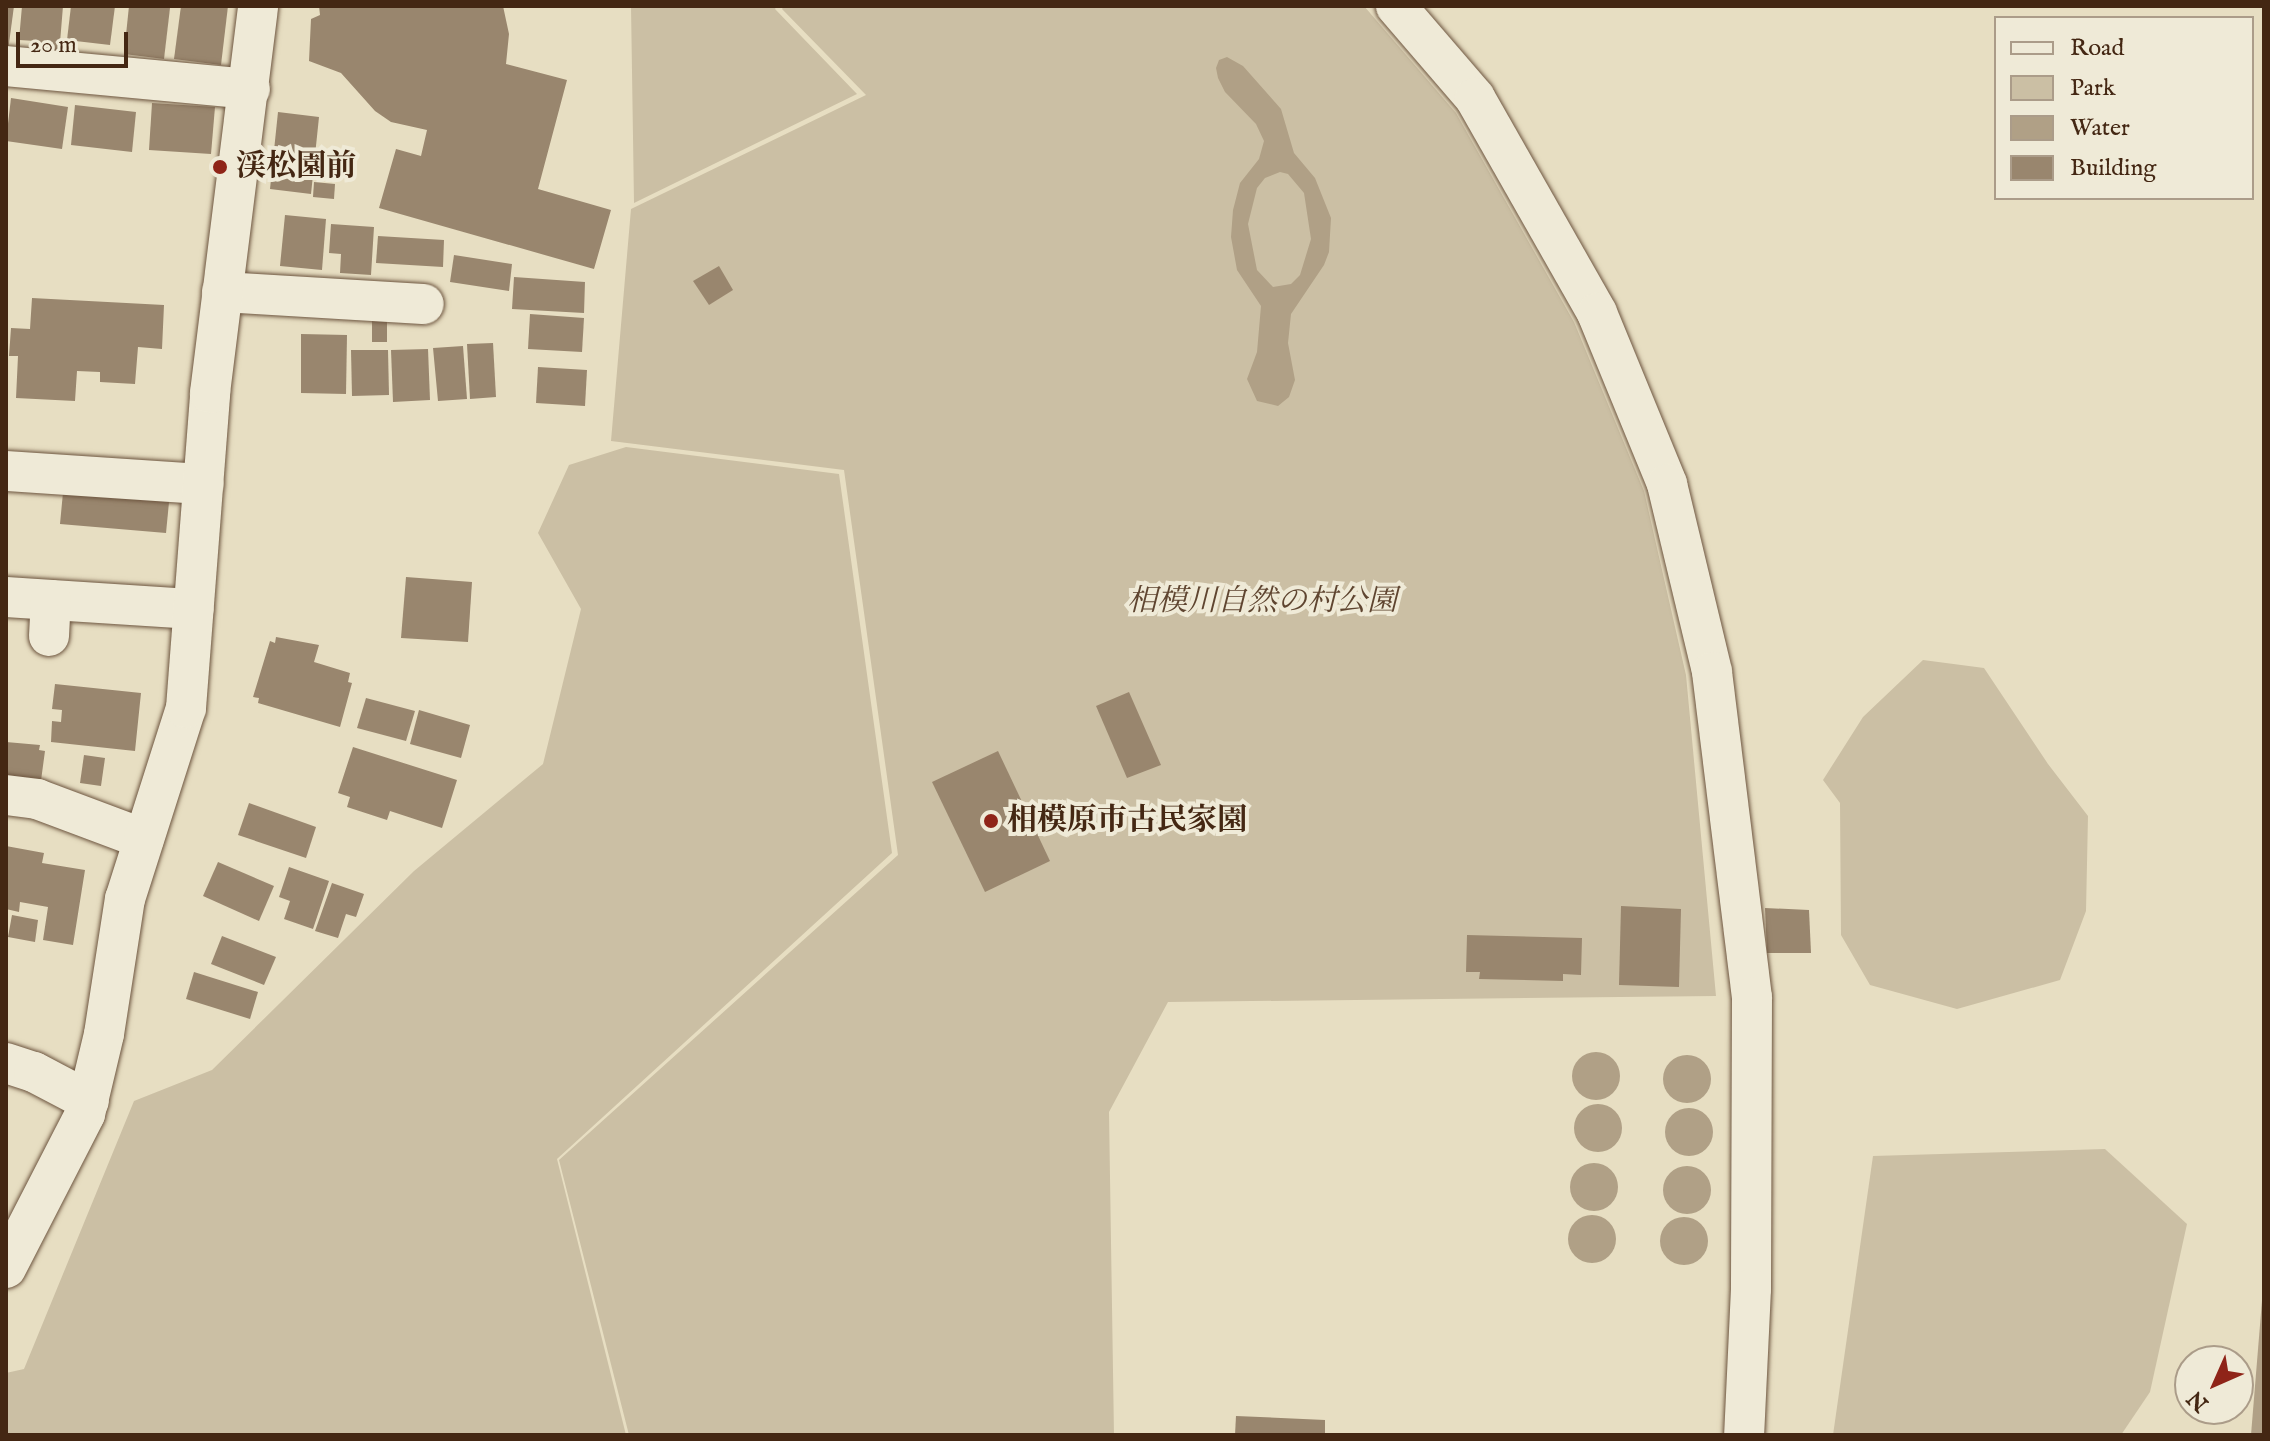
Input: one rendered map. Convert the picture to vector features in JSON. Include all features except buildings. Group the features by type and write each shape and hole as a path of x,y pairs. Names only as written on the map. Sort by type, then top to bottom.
{"street":[{"path":"6,1268 87,1108 125,899 186,708 210,393 258,6"},
{"path":"1396,6 1475,98 1597,313 1670,499 1712,672 1752,997 1751,1289 1744,1435"},
{"path":"6,66 250,89"},
{"path":"222,292 424,304"},
{"path":"6,471 204,484"},
{"path":"6,597 50,618 194,609"},
{"path":"6,795 37,799 144,839"},
{"path":"6,1063 34,1072 87,1108"}],"green space":[{"path":"631,6 777,6 775,9 857,94 634,203"},
{"name":"相模川自然の村公園","path":"784,6 1364,6 1456,113 1574,322 1644,491 1686,675 1716,996 1168,1002 1109,1112 1114,1435 629,1435 559,1160 898,855 844,470 611,441 631,209 866,95 782,9"},
{"path":"626,447 839,474 892,853 557,1159 626,1435 6,1435 6,1373 24,1369 134,1101 212,1070 414,871 543,764 581,609 538,533 569,465"},
{"path":"1923,660 1984,668 2048,764 2088,816 2086,911 2060,980 1957,1009 1870,985 1841,935 1840,803 1823,780 1863,717"},
{"path":"2105,1149 2187,1224 2150,1392 2121,1435 1833,1435 1873,1156"}],"water":[{"path":"1227,57 1243,66 1281,109 1294,153 1315,178 1331,218 1329,252 1324,265 1291,314 1288,343 1295,380 1289,397 1278,406 1257,401 1247,379 1257,352 1261,306 1237,270 1231,237 1233,210 1240,183 1259,159 1264,141 1256,124 1225,92 1216,68 1219,60","holes":["1280,172 1288,174 1304,193 1311,239 1300,275 1291,284 1273,287 1257,270 1248,224 1257,188 1265,178"]},
{"path":"1596,1052 1613,1059 1620,1076 1613,1093 1596,1100 1579,1093 1572,1076 1579,1059"},
{"path":"1687,1055 1704,1062 1711,1079 1704,1096 1687,1103 1670,1096 1663,1079 1670,1062"},
{"path":"1598,1104 1615,1111 1622,1128 1615,1145 1598,1152 1581,1145 1574,1128 1581,1111"},
{"path":"1689,1108 1706,1115 1713,1132 1706,1149 1689,1156 1672,1149 1665,1132 1672,1115"},
{"path":"1594,1163 1611,1170 1618,1187 1611,1204 1594,1211 1577,1204 1570,1187 1577,1170"},
{"path":"1687,1166 1704,1173 1711,1190 1704,1207 1687,1214 1670,1207 1663,1190 1670,1173"},
{"path":"1592,1215 1609,1222 1616,1239 1609,1256 1592,1263 1575,1256 1568,1239 1575,1222"},
{"path":"1684,1217 1701,1224 1708,1241 1701,1258 1684,1265 1667,1258 1660,1241 1667,1224"},
{"path":"2264,1276 2264,1435 2251,1435"}],"place":[{"name":"渓松園前","path":"220,167"},
{"name":"相模原市古民家園","path":"991,821"}]}
